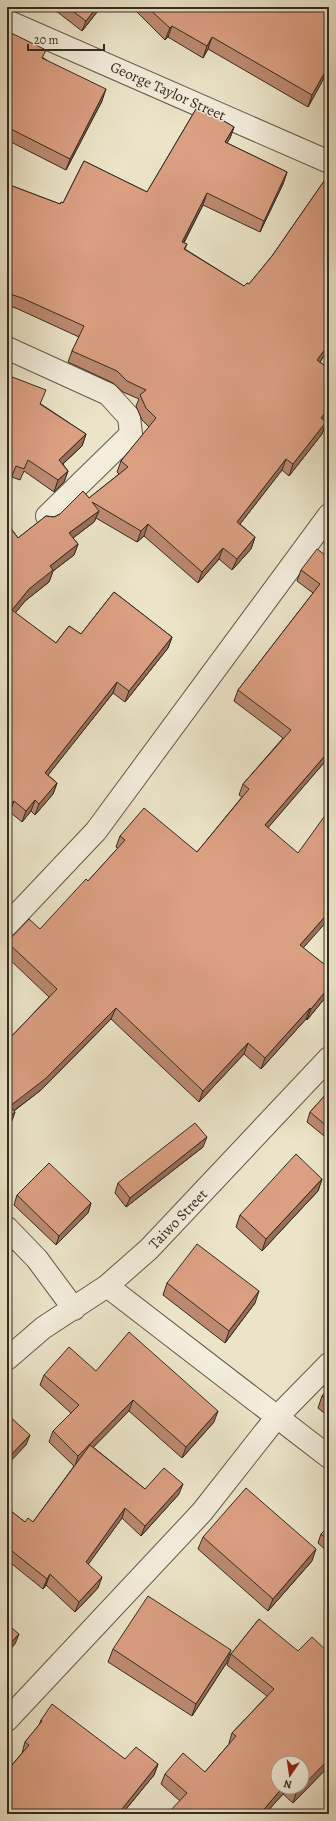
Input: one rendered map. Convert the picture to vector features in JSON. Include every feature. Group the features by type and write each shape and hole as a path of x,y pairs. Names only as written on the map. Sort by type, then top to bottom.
{"street":[{"name":"George Taylor Street","path":"7,21 329,162"},
{"path":"7,348 108,394 129,416 131,434 47,516"},
{"path":"7,925 96,831 329,515"},
{"name":"Taiwo Street","path":"7,1359 43,1328 107,1286 150,1250 329,1058"},
{"path":"7,1228 37,1259 74,1309"},
{"path":"107,1286 276,1418 329,1457"},
{"path":"7,1720 202,1512 276,1418 329,1364"}],"building":[{"path":"67,7 97,7 86,21"},
{"path":"147,7 329,7 329,65 312,95 212,37 207,46 172,26 170,28"},
{"path":"7,31 46,50 42,58 106,89 70,159 9,128 7,133"},
{"path":"196,109 210,116 212,114 234,127 225,142 287,172 264,221 207,193 182,242 187,244 184,249 244,286 247,283 249,284 272,256 329,174 329,344 317,360 329,369 329,408 321,418 326,422 293,464 286,459 237,522 255,537 237,559 223,548 202,572 148,524 141,531 92,502 99,511 69,533 78,544 50,566 53,570 29,589 12,610 56,643 69,626 81,634 114,592 172,637 129,691 117,682 45,773 57,783 39,804 35,800 26,811 14,801 7,807 7,523 18,538 46,516 54,517 60,514 83,491 89,498 128,467 121,461 156,418 146,408 140,395 146,390 127,381 117,371 72,351 84,326 22,298 7,293 7,184 60,204 61,202 63,203 84,161 147,192"},
{"path":"7,375 46,390 40,404 86,434 59,460 68,471 58,480 28,460 24,469 16,466 7,488"},
{"path":"317,549 329,558 329,751 265,825 298,853 329,810 329,912 300,945 329,968 329,987 311,1009 310,1008 265,1058 248,1043 203,1091 116,1008 45,1079 10,1106 15,1112 7,1119 7,1039 8,1040 57,989 7,942 29,919 40,929 86,879 88,881 125,840 120,836 144,808 197,852 249,789 243,784 291,730 238,690 320,584 301,570"},
{"path":"329,1091 329,1128 310,1112"},
{"path":"195,1123 207,1137 130,1198 118,1183"},
{"path":"296,1154 322,1179 266,1239 240,1215"},
{"path":"49,1163 91,1203 59,1236 17,1195"},
{"path":"197,1244 259,1291 229,1331 167,1283"},
{"path":"129,1332 218,1411 186,1447 133,1400 78,1456 53,1431 79,1405 44,1375 69,1347 96,1371"},
{"path":"329,1388 329,1402 322,1396"},
{"path":"7,1414 30,1435 7,1459"},
{"path":"90,1445 145,1489 164,1468 183,1484 145,1526 125,1508 86,1562 102,1577 79,1602 50,1574 47,1579 7,1547 7,1508 25,1522 28,1518 33,1522"},
{"path":"246,1488 316,1549 273,1599 203,1537"},
{"path":"329,1526 329,1541 321,1534"},
{"path":"148,1596 231,1650 196,1704 113,1649"},
{"path":"259,1619 298,1651 312,1637 329,1653 329,1759 310,1779 310,1755 270,1755 270,1795 276,1795 260,1814 167,1814 187,1793 165,1774 183,1753 205,1772 236,1736 232,1733 274,1689 231,1654"},
{"path":"7,1624 19,1634 7,1647"},
{"path":"52,1704 125,1759 136,1747 158,1764 118,1814 114,1811 111,1814 15,1814 7,1808 7,1771 29,1745 25,1742 42,1721 41,1720"}]}
